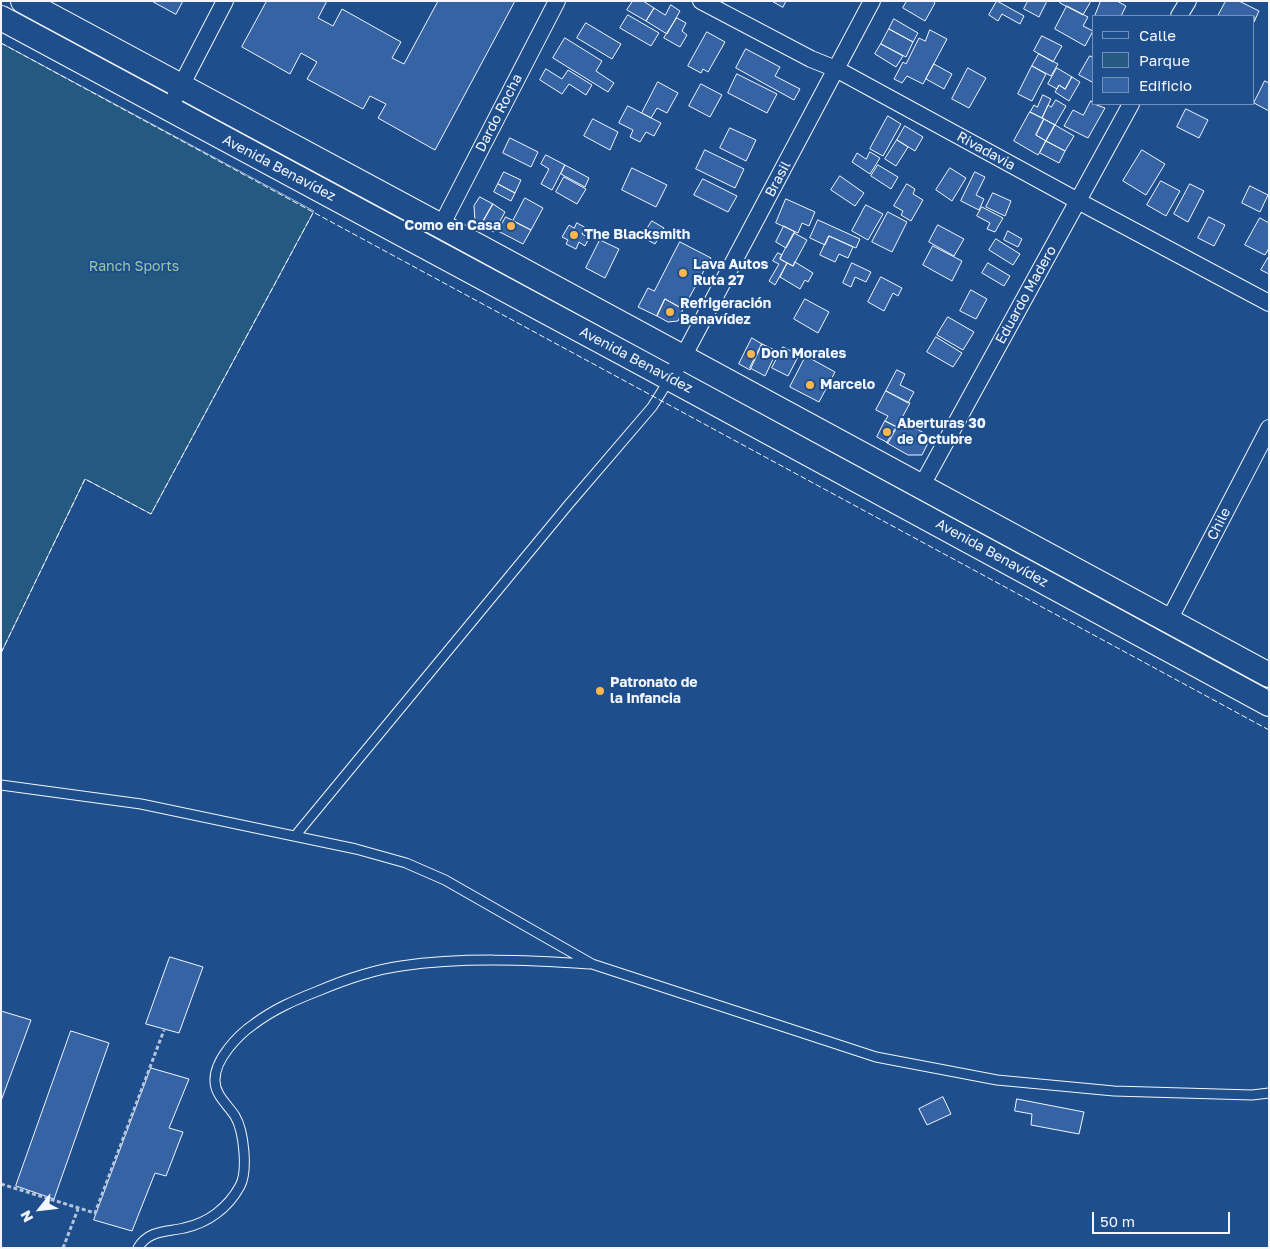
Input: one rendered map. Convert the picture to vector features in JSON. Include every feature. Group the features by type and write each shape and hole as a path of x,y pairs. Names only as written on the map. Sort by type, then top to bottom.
{"main road":[{"name":"Avenida Benavídez","path":"23,1 1269,675"},
{"name":"Avenida Benavídez","path":"1,18 670,378 1269,704"}],"street":[{"path":"169,109 225,1"},
{"name":"Dardo Rocha","path":"441,226 557,1"},
{"name":"Rivadavia","path":"702,1 811,59 836,69 1269,303"},
{"name":"Brasil","path":"670,378 683,357 872,1"},
{"path":"1180,15 1188,1"},
{"name":"Eduardo Madero","path":"921,487 1130,105"},
{"name":"Chile","path":"1169,620 1269,428"}],"lane":[{"path":"296,836 562,511 652,406 670,378"},
{"path":"1,785 141,804 356,849 406,863 445,880 592,964 876,1057 997,1080 1104,1090 1252,1095 1269,1093"},
{"path":"138,1248 143,1240 152,1234 186,1228 210,1219 231,1200 241,1184 245,1156 242,1138 236,1118 220,1097 215,1081 221,1059 240,1033 264,1017 289,1002 329,986 361,975 399,966 436,962 525,959 592,964"}],"path":[{"path":"1,1184 94,1213 164,1030"},
{"path":"63,1248 78,1209"}],"green space":[{"name":"Ranch Sports","path":"1,43 314,211 151,514 85,479 1,653"}],"building":[{"path":"152,1 183,1 176,14"},
{"path":"267,1 327,1 318,18 333,26 342,9 401,42 392,58 404,64 438,1 515,1 435,150 378,118 386,104 370,96 363,109 307,79 317,62 301,53 290,74 242,47"},
{"path":"633,1 643,1 654,8 646,21 627,10"},
{"path":"772,1 786,1 783,7"},
{"path":"907,1 933,1 935,3 925,21 903,8"},
{"path":"997,1 1024,16 1020,24 1002,14 998,21 989,15"},
{"path":"1028,1 1047,1 1039,17 1024,9"},
{"path":"1061,1 1091,1 1083,15 1060,3"},
{"path":"1101,1 1117,1 1126,6 1122,15 1095,15"},
{"path":"1226,1 1239,1 1259,11 1255,20 1255,15 1219,15"},
{"path":"671,5 680,11 667,34 646,21 654,8 665,15"},
{"path":"1067,6 1088,17 1083,26 1092,30 1092,33 1085,46 1055,29"},
{"path":"628,15 659,33 651,46 620,28"},
{"path":"677,18 686,23 682,31 687,35 680,47 664,38"},
{"path":"894,19 918,33 913,42 889,29"},
{"path":"586,23 621,44 612,59 577,38"},
{"path":"889,29 913,42 906,57 881,44"},
{"path":"930,30 947,39 923,84 907,76 902,83 894,79 903,62 906,64 919,38 925,41"},
{"path":"707,32 725,42 708,72 703,69 701,73 688,66"},
{"path":"1042,36 1062,46 1053,62 1034,51"},
{"path":"565,38 602,61 596,71 614,83 608,92 553,58"},
{"path":"881,44 903,56 896,67 875,54"},
{"path":"746,49 780,67 775,76 800,89 794,100 736,68"},
{"path":"1039,54 1058,64 1051,76 1032,66"},
{"path":"1090,56 1092,57 1092,82 1079,75"},
{"path":"934,64 952,74 944,89 926,79"},
{"path":"1032,66 1046,74 1032,101 1018,94"},
{"path":"968,68 986,78 969,108 952,99"},
{"path":"1057,68 1072,77 1065,89 1059,85 1057,89 1048,84"},
{"path":"546,69 562,79 568,70 592,85 586,95 569,84 562,94 540,80"},
{"path":"737,74 777,94 767,113 728,93"},
{"path":"1072,77 1080,82 1069,101 1055,92 1059,85 1065,89"},
{"path":"1265,81 1269,83 1269,111 1255,104"},
{"path":"658,82 678,93 667,113 657,108 651,118 642,113"},
{"path":"701,84 722,95 710,117 689,106"},
{"path":"1043,95 1051,99 1042,118 1030,112 1034,105 1037,107"},
{"path":"1056,100 1066,106 1055,125 1042,118 1048,105 1051,107"},
{"path":"1091,101 1092,105 1105,108 1088,138 1064,126 1073,110 1083,115"},
{"path":"628,106 661,123 654,136 646,132 640,142 630,137 633,130 619,123"},
{"path":"1186,109 1208,120 1199,138 1177,127"},
{"path":"1030,112 1044,119 1036,135 1046,141 1038,155 1014,141"},
{"path":"888,116 901,124 883,156 870,149"},
{"path":"593,119 618,132 610,150 584,136"},
{"path":"1044,119 1055,125 1046,141 1036,135"},
{"path":"1055,125 1074,136 1065,151 1046,141"},
{"path":"905,126 923,137 915,151 897,140"},
{"path":"730,128 756,140 746,161 720,148"},
{"path":"510,138 538,152 531,167 503,153"},
{"path":"897,140 908,147 896,166 885,159"},
{"path":"1046,141 1065,151 1059,163 1040,153"},
{"path":"705,150 744,169 735,188 696,169"},
{"path":"1142,150 1165,164 1146,195 1123,181"},
{"path":"870,152 880,158 870,174 852,162 857,153 866,159"},
{"path":"546,155 565,165 552,190 541,184 549,169 541,164"},
{"path":"565,165 589,178 585,187 561,174"},
{"path":"878,165 898,177 891,189 871,176"},
{"path":"632,168 667,185 656,207 622,190"},
{"path":"950,168 966,178 952,201 936,190"},
{"path":"504,172 521,180 515,193 498,184"},
{"path":"975,172 985,177 976,195 984,199 979,210 961,201"},
{"path":"840,176 864,193 855,206 831,190"},
{"path":"564,177 586,189 577,204 556,192"},
{"path":"703,179 737,196 728,212 694,195"},
{"path":"1161,181 1180,191 1166,216 1147,205"},
{"path":"498,184 515,193 511,201 494,192"},
{"path":"907,184 915,189 913,194 923,200 911,221 901,215 903,211 894,206"},
{"path":"1190,184 1204,191 1188,222 1174,214"},
{"path":"1250,186 1268,195 1260,212 1242,203"},
{"path":"993,193 1011,201 1005,216 986,207"},
{"path":"480,197 493,204 481,225 475,221 474,206"},
{"path":"525,198 543,208 531,230 513,221"},
{"path":"786,199 815,212 809,226 802,223 798,233 776,223"},
{"path":"493,204 505,212 494,232 481,225"},
{"path":"866,205 883,214 868,240 852,231"},
{"path":"982,207 1003,218 995,232 987,229 990,223 977,216"},
{"path":"888,212 907,222 892,252 872,242"},
{"name":"Como en Casa","path":"506,217 531,230 523,244 498,231"},
{"path":"1209,217 1225,225 1214,246 1198,238"},
{"path":"1260,218 1269,223 1269,248 1265,255 1245,245"},
{"path":"818,220 860,239 856,248 829,236 825,245 810,238"},
{"name":"Lava Autos Ruta 27","path":"652,221 664,228 655,244 642,237"},
{"name":"The Blacksmith","path":"577,223 586,228 582,234 589,238 585,246 579,242 576,249 566,244 568,240 562,237 569,225 574,228"},
{"path":"938,225 964,239 954,256 929,242"},
{"path":"784,226 795,232 786,248 776,242"},
{"path":"1008,231 1022,239 1018,247 1004,240"},
{"path":"794,233 807,240 793,266 780,259"},
{"path":"829,236 853,247 848,258 839,254 835,262 820,255"},
{"path":"996,239 1020,254 1013,265 989,250"},
{"path":"600,240 619,249 605,278 586,268"},
{"name":"Lava Autos Ruta 27","path":"680,242 711,258 683,309 665,299 657,316 638,307 648,288 654,291"},
{"path":"933,246 962,261 952,281 923,265"},
{"path":"778,253 782,255 780,259 787,263 775,285 769,281 779,264 773,261"},
{"path":"1269,256 1269,274 1261,270"},
{"path":"795,262 813,273 808,282 805,280 800,289 780,277 787,263 793,266"},
{"path":"852,263 871,272 866,282 855,277 851,287 843,283"},
{"path":"988,263 1010,276 1004,286 982,273"},
{"path":"881,277 902,288 898,296 893,293 884,311 868,302"},
{"path":"971,290 987,299 976,319 960,311"},
{"name":"Refrigeración Benavídez","path":"665,299 683,309 678,321 668,322 657,316"},
{"path":"805,299 829,312 818,333 794,319"},
{"path":"948,317 974,332 963,350 937,335"},
{"path":"936,337 962,353 953,367 927,352"},
{"name":"Don Morales","path":"752,338 762,344 750,370 739,364"},
{"path":"762,344 777,351 765,376 750,368"},
{"path":"783,347 799,355 788,376 772,368"},
{"path":"806,356 835,372 819,402 790,387"},
{"path":"897,370 905,374 900,385 914,392 908,403 886,391"},
{"path":"886,391 910,403 897,427 885,421 888,416 876,410"},
{"path":"901,420 931,437 922,455 908,455 887,443"},
{"name":"Aberturas 30 de Octubre","path":"885,421 897,427 888,443 877,437"},
{"path":"170,957 203,967 179,1033 146,1024"},
{"path":"1,1011 31,1020 1,1101"},
{"path":"71,1031 109,1043 54,1199 16,1186"},
{"path":"151,1068 189,1079 169,1128 183,1132 166,1176 155,1173 132,1231 94,1220"},
{"path":"943,1097 951,1114 927,1125 919,1109"},
{"path":"1017,1099 1084,1112 1079,1134 1031,1125 1032,1114 1015,1111"}],"fence":[{"path":"1,43 1269,730"},
{"path":"1,653 85,479 151,514 314,211"}],"place":[{"name":"Como en Casa","path":"511,226"},
{"name":"The Blacksmith","path":"574,235"},
{"name":"Lava Autos Ruta 27","path":"683,273"},
{"name":"Refrigeración Benavídez","path":"670,312"},
{"name":"Don Morales","path":"751,354"},
{"name":"Marcelo","path":"810,385"},
{"name":"Aberturas 30 de Octubre","path":"887,432"},
{"name":"Patronato de la Infancia","path":"600,691"}]}
